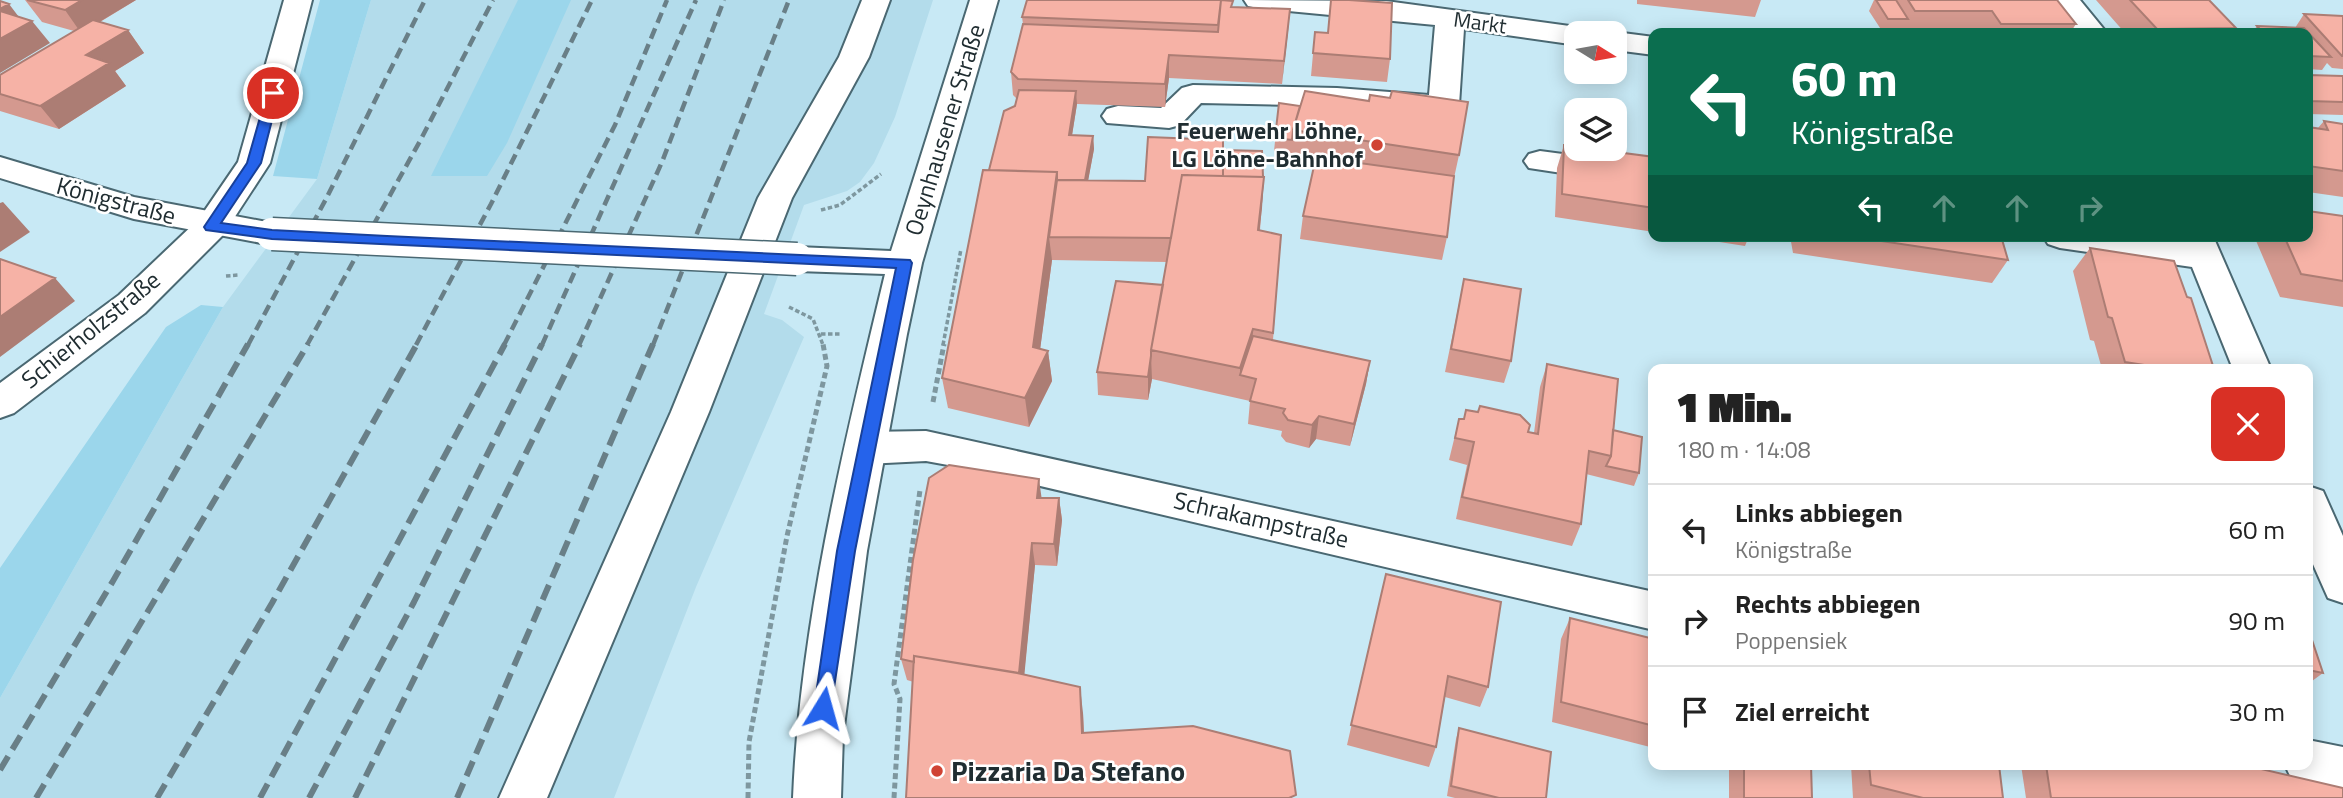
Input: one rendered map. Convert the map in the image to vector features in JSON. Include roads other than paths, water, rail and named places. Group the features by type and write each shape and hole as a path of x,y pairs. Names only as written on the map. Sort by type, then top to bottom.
{"street":[{"name":"Schierholzstraße","path":"0,403 132,304 211,227 254,163 298,0"},
{"path":"523,798 691,412 775,198 855,57 876,0"},
{"name":"Oeynhausener Straße","path":"817,798 819,734 846,551 866,447 905,263 984,0"},
{"name":"Markt","path":"1258,0 1335,5 1564,34"},
{"path":"2065,0 2088,28"},
{"path":"1118,116 1169,118 1193,94 1325,97 1444,106 1450,19"},
{"path":"1628,43 1648,45"},
{"path":"1540,161 1648,176"},
{"name":"Königstraße","path":"0,167 57,186 211,227 272,234 905,263"},
{"path":"2136,242 2200,247 2250,364"},
{"name":"Schrakampstraße","path":"866,447 926,446 973,454 1648,610"},
{"path":"2313,515 2343,585"},
{"path":"2313,763 2343,770"}],"railway":[{"path":"248,345 327,197 425,0"},
{"path":"307,345 420,141 493,0"},
{"path":"416,345 491,204 592,0"},
{"path":"504,345 615,125 667,0"},
{"path":"542,345 696,0"},
{"path":"579,345 662,162 724,0"},
{"path":"653,345 789,0"},
{"path":"0,770 113,581 248,344"},
{"path":"36,798 308,344"},
{"path":"157,798 272,603 417,344"},
{"path":"260,798 505,344"},
{"path":"309,798 414,602 542,344"},
{"path":"355,798 580,344"},
{"path":"457,798 653,344"}],"place":[{"name":"Feuerwehr Löhne, LG Löhne-Bahnhof","path":"1377,145"},
{"name":"Pizzaria Da Stefano","path":"937,771"}]}
